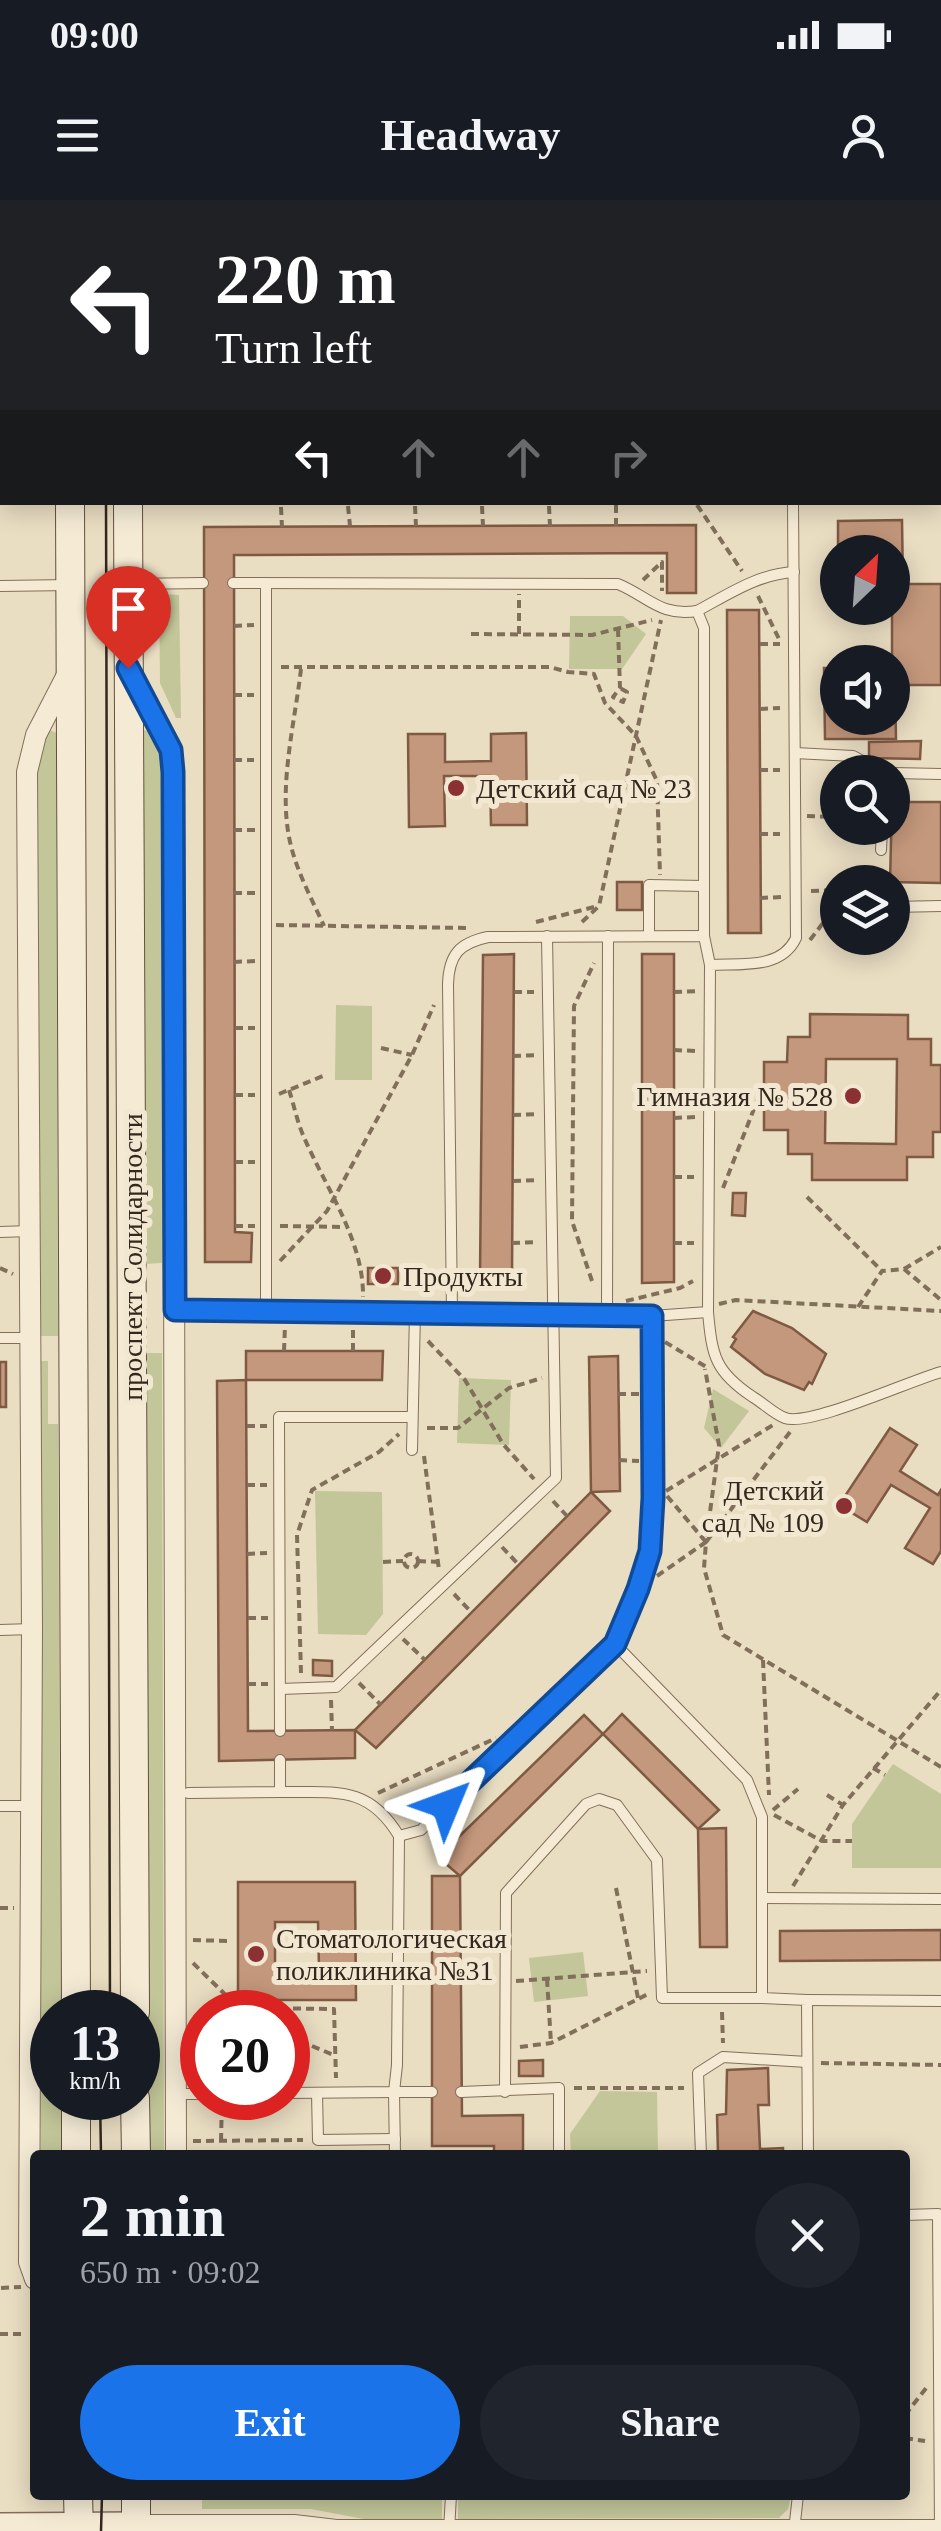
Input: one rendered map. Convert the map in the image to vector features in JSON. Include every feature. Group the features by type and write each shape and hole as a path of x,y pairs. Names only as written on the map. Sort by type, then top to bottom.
{"main road":[{"name":"проспект Солидарности","path":"70,505 76,1990"},
{"name":"проспект Солидарности","path":"128,505 135,1990"},
{"path":"76,2120 76,2150"},
{"path":"136,2120 136,2150"},
{"path":"78,2500 79,2528"},
{"path":"136,2500 136,2528"}],"street":[{"path":"28,2283 32,1629 27,772 36,735 71,666"},
{"path":"128,668 171,750 173,772 176,2094 182,2148"},
{"path":"0,2526 294,2525 336,2531 940,2530"}],"lane":[{"path":"710,965 770,962 791,950 796,938 794,505"},
{"path":"234,583 618,584 662,613 679,614 697,611 750,582 794,572"},
{"path":"128,584 203,584"},
{"path":"266,584 266,1311"},
{"path":"0,586 70,585"},
{"path":"697,611 704,628 711,1366 784,1418 800,1421 941,1372"},
{"path":"795,753 834,755"},
{"path":"910,773 941,774"},
{"path":"881,845 881,850"},
{"path":"649,936 649,885 704,886"},
{"path":"910,907 941,906"},
{"path":"280,1686 336,1687 556,1478 548,936"},
{"path":"607,1309 608,936"},
{"path":"452,1312 448,965 458,949 470,940 704,936"},
{"path":"0,1232 31,1231"},
{"path":"175,1310 554,1314 607,1309 652,1316 708,1312"},
{"path":"412,1450 415,1312"},
{"path":"399,1836 420,1830 615,1644 650,1551 652,1316"},
{"path":"0,1338 30,1338"},
{"path":"280,1730 280,1417 412,1422"},
{"path":"0,1630 32,1629"},
{"path":"615,1644 746,1780 762,1817 762,1998"},
{"path":"280,1760 280,1792"},
{"path":"188,1793 341,1793 364,1799 386,1814 399,1836 395,2150"},
{"path":"505,2092 506,1893 586,1804 599,1799 617,1805 657,1860 662,1998 941,2001"},
{"path":"0,1806 30,1806"},
{"path":"762,1898 941,1899"},
{"path":"807,2000 808,2150"},
{"path":"700,2150 698,2073 723,2058 806,2062"},
{"path":"462,2092 559,2088 559,2150"},
{"path":"310,2093 432,2092"},
{"path":"317,2093 318,2140 394,2139"},
{"path":"910,2214 939,2211 940,2530"},
{"path":"449,2531 451,2500"},
{"path":"794,2530 797,2500"}],"path":[{"path":"616,505 616,526"},
{"path":"348,506 350,526"},
{"path":"415,506 416,526"},
{"path":"482,506 482,526"},
{"path":"549,506 550,526"},
{"path":"281,507 282,526"},
{"path":"568,936 599,906 662,613 662,562 632,590"},
{"path":"519,584 519,634"},
{"path":"471,634 592,635 662,613"},
{"path":"234,626 266,625"},
{"path":"618,628 620,688"},
{"path":"760,644 794,644"},
{"path":"266,666 550,667 596,676 605,703 636,736 657,782 659,885"},
{"path":"302,668 287,779 288,830 298,870 324,926"},
{"path":"620,688 628,696 644,700"},
{"path":"620,688 614,692 615,700 622,702 628,696"},
{"path":"234,695 266,695"},
{"path":"760,709 795,708"},
{"path":"234,760 266,760"},
{"path":"760,770 795,770"},
{"path":"796,816 820,817"},
{"path":"234,830 266,830"},
{"path":"760,834 796,834"},
{"path":"760,898 820,892"},
{"path":"234,893 266,893"},
{"path":"528,924 599,906"},
{"path":"266,925 469,928"},
{"path":"806,944 820,927"},
{"path":"608,936 574,1006 572,1221 598,1300 607,1309 680,1288 708,1274"},
{"path":"234,962 266,961"},
{"path":"266,1275 316,1226 334,1198 412,1055 440,992 448,984"},
{"path":"674,992 710,991"},
{"path":"514,992 548,992"},
{"path":"234,1028 266,1028"},
{"path":"381,1048 412,1055"},
{"path":"674,1050 710,1051"},
{"path":"513,1056 550,1054"},
{"path":"289,1090 302,1133 334,1198 363,1278 353,1351"},
{"path":"708,1208 723,1189 759,1096"},
{"path":"513,1114 550,1114"},
{"path":"674,1118 709,1117"},
{"path":"674,1177 708,1177"},
{"path":"513,1181 552,1180"},
{"path":"807,1197 882,1271 904,1269 941,1248"},
{"path":"266,1226 346,1227"},
{"path":"512,1243 553,1242"},
{"path":"674,1243 708,1242"},
{"path":"0,1268 13,1274"},
{"path":"904,1269 941,1300"},
{"path":"858,1308 882,1271"},
{"path":"708,1312 719,1304 736,1300 941,1311"},
{"path":"809,1311 810,1303"},
{"path":"284,1351 285,1312"},
{"path":"414,1333 437,1347 466,1380 503,1444 567,1516"},
{"path":"653,1334 711,1366 719,1445 714,1461 704,1568 723,1634 941,1767"},
{"path":"302,1688 297,1535 312,1490 378,1452 412,1422 458,1428 509,1388 555,1374"},
{"path":"618,1394 653,1394"},
{"path":"706,1542 664,1492 784,1418"},
{"path":"638,1589 706,1542 800,1421"},
{"path":"246,1426 280,1426"},
{"path":"412,1450 424,1455 444,1584 472,1613"},
{"path":"619,1460 652,1461"},
{"path":"247,1485 280,1485"},
{"path":"493,1537 519,1565"},
{"path":"247,1554 280,1553"},
{"path":"383,1562 403,1562 410,1554 418,1562 439,1562"},
{"path":"403,1562 408,1569 418,1562"},
{"path":"248,1618 280,1617"},
{"path":"396,1630 424,1660"},
{"path":"763,1660 770,1813"},
{"path":"350,1674 380,1705"},
{"path":"248,1684 280,1686"},
{"path":"331,1687 332,1730"},
{"path":"784,1898 843,1805 941,1690"},
{"path":"364,1799 512,1730 520,1732"},
{"path":"873,1768 885,1775"},
{"path":"770,1813 798,1790"},
{"path":"828,1795 843,1805"},
{"path":"770,1813 822,1841 852,1842"},
{"path":"616,1888 638,1998"},
{"path":"0,1908 14,1908"},
{"path":"188,1940 227,1941"},
{"path":"188,1958 221,1990"},
{"path":"506,1982 661,1970"},
{"path":"547,1979 552,2043"},
{"path":"506,2049 552,2043 662,1989"},
{"path":"722,1998 723,2058"},
{"path":"310,2009 334,2009 337,2092"},
{"path":"310,2045 336,2056"},
{"path":"806,2062 941,2065"},
{"path":"559,2088 698,2088"},
{"path":"222,2120 222,2141"},
{"path":"182,2148 222,2141 318,2140"},
{"path":"1,2288 28,2283"},
{"path":"0,2334 22,2334"},
{"path":"910,2409 939,2372"},
{"path":"910,2439 939,2443"}],"green space":[{"path":"159,594 179,595 181,718 176,718 160,683"},
{"path":"570,616 623,616 646,634 622,669 569,669"},
{"path":"48,729 56,733 58,1336 38,1336 36,773"},
{"path":"142,732 151,733 161,755 162,1263 143,1264"},
{"path":"336,1005 372,1006 372,1080 335,1080"},
{"path":"143,1353 162,1353 164,2150 146,2150 146,2120 160,2120 160,1990 145,1990"},
{"path":"39,1361 48,1361 48,1424 58,1424 61,1990 41,1990"},
{"path":"459,1378 511,1380 509,1445 457,1443"},
{"path":"713,1389 749,1411 721,1448 704,1428"},
{"path":"315,1491 382,1492 383,1614 366,1635 318,1634"},
{"path":"893,1764 941,1794 941,1868 852,1868 852,1824"},
{"path":"583,1952 588,1996 534,2002 529,1958"},
{"path":"600,2091 657,2092 658,2150 571,2150 570,2134"},
{"path":"41,2120 61,2120 61,2150 41,2150"},
{"path":"202,2500 442,2500 442,2519 369,2520 311,2509 202,2509"},
{"path":"458,2500 790,2500 788,2509 779,2518 458,2519"}],"building":[{"path":"902,520 902,535 838,535 838,521"},
{"path":"696,525 696,593 667,593 667,553 234,555 235,1232 252,1233 251,1262 205,1262 204,527"},
{"path":"910,584 941,584 941,685 910,685 910,645 892,645 892,625 910,625"},
{"path":"727,610 759,610 761,933 728,933"},
{"path":"526,733 527,825 491,825 490,776 444,776 445,826 409,827 408,734 445,734 445,762 491,761 491,734"},
{"path":"825,735 896,735 896,739 825,739"},
{"path":"921,741 920,759 910,759 910,755 869,755 869,742"},
{"path":"910,802 941,802 941,883 910,882 910,865 890,865 891,845 910,845"},
{"path":"617,882 642,882 642,910 617,910"},
{"path":"514,954 512,1277 480,1277 483,955"},
{"path":"642,954 674,954 674,1282 642,1283"},
{"path":"810,1014 908,1015 908,1039 931,1039 931,1065 941,1065 941,1132 933,1132 933,1157 907,1157 907,1180 812,1180 812,1154 788,1154 788,1130 764,1130 764,1062 787,1062 788,1037 810,1037","holes":["826,1059 897,1059 896,1144 825,1143"]},
{"path":"733,1193 746,1193 745,1216 732,1215"},
{"name":"Продукты","path":"368,1268 398,1268 398,1284 368,1284"},
{"path":"753,1311 792,1328 826,1354 812,1384 809,1382 804,1390 765,1374 731,1347 736,1339 733,1337"},
{"path":"246,1351 383,1351 382,1380 246,1380"},
{"path":"618,1356 620,1491 591,1492 589,1357"},
{"path":"0,1362 6,1362 6,1407 0,1407"},
{"path":"246,1380 248,1731 355,1730 355,1758 219,1761 217,1381"},
{"path":"890,1428 917,1445 900,1471 938,1495 941,1490 941,1551 933,1564 905,1548 930,1508 891,1485 867,1522 839,1505"},
{"path":"591,1492 610,1511 376,1748 355,1730"},
{"path":"313,1660 332,1661 332,1676 313,1675"},
{"path":"622,1714 719,1810 698,1829 603,1734"},
{"path":"584,1715 603,1734 460,1876 438,1857"},
{"path":"726,1828 727,1947 700,1947 698,1829"},
{"path":"432,1876 460,1876 462,2116 523,2115 523,2150 432,2146"},
{"name":"Стоматологическая поликлиника №31","path":"238,1882 355,1882 356,2000 310,2000 310,1990 238,1990","holes":["275,1922 318,1922 319,1968 275,1969"]},
{"path":"941,1930 941,1960 780,1961 780,1931"},
{"path":"543,2060 543,2076 519,2076 519,2061"},
{"path":"768,2068 769,2105 758,2105 760,2149 783,2150 718,2150 717,2115 726,2114 727,2070"}],"tram line":[{"path":"106,505 110,1990"},
{"path":"100,2120 101,2150"},
{"path":"101,2531 102,2500"}],"place":[{"name":"Детский сад № 23","path":"456,788"},
{"name":"Гимназия № 528","path":"853,1096"},
{"name":"Продукты","path":"383,1276"},
{"name":"Детский сад № 109","path":"844,1506"},
{"name":"Стоматологическая поликлиника №31","path":"256,1954"}],"route":[{"path":"128,668 164,732 173,772 175,1310 652,1316 650,1551 615,1644 446,1805"}]}
